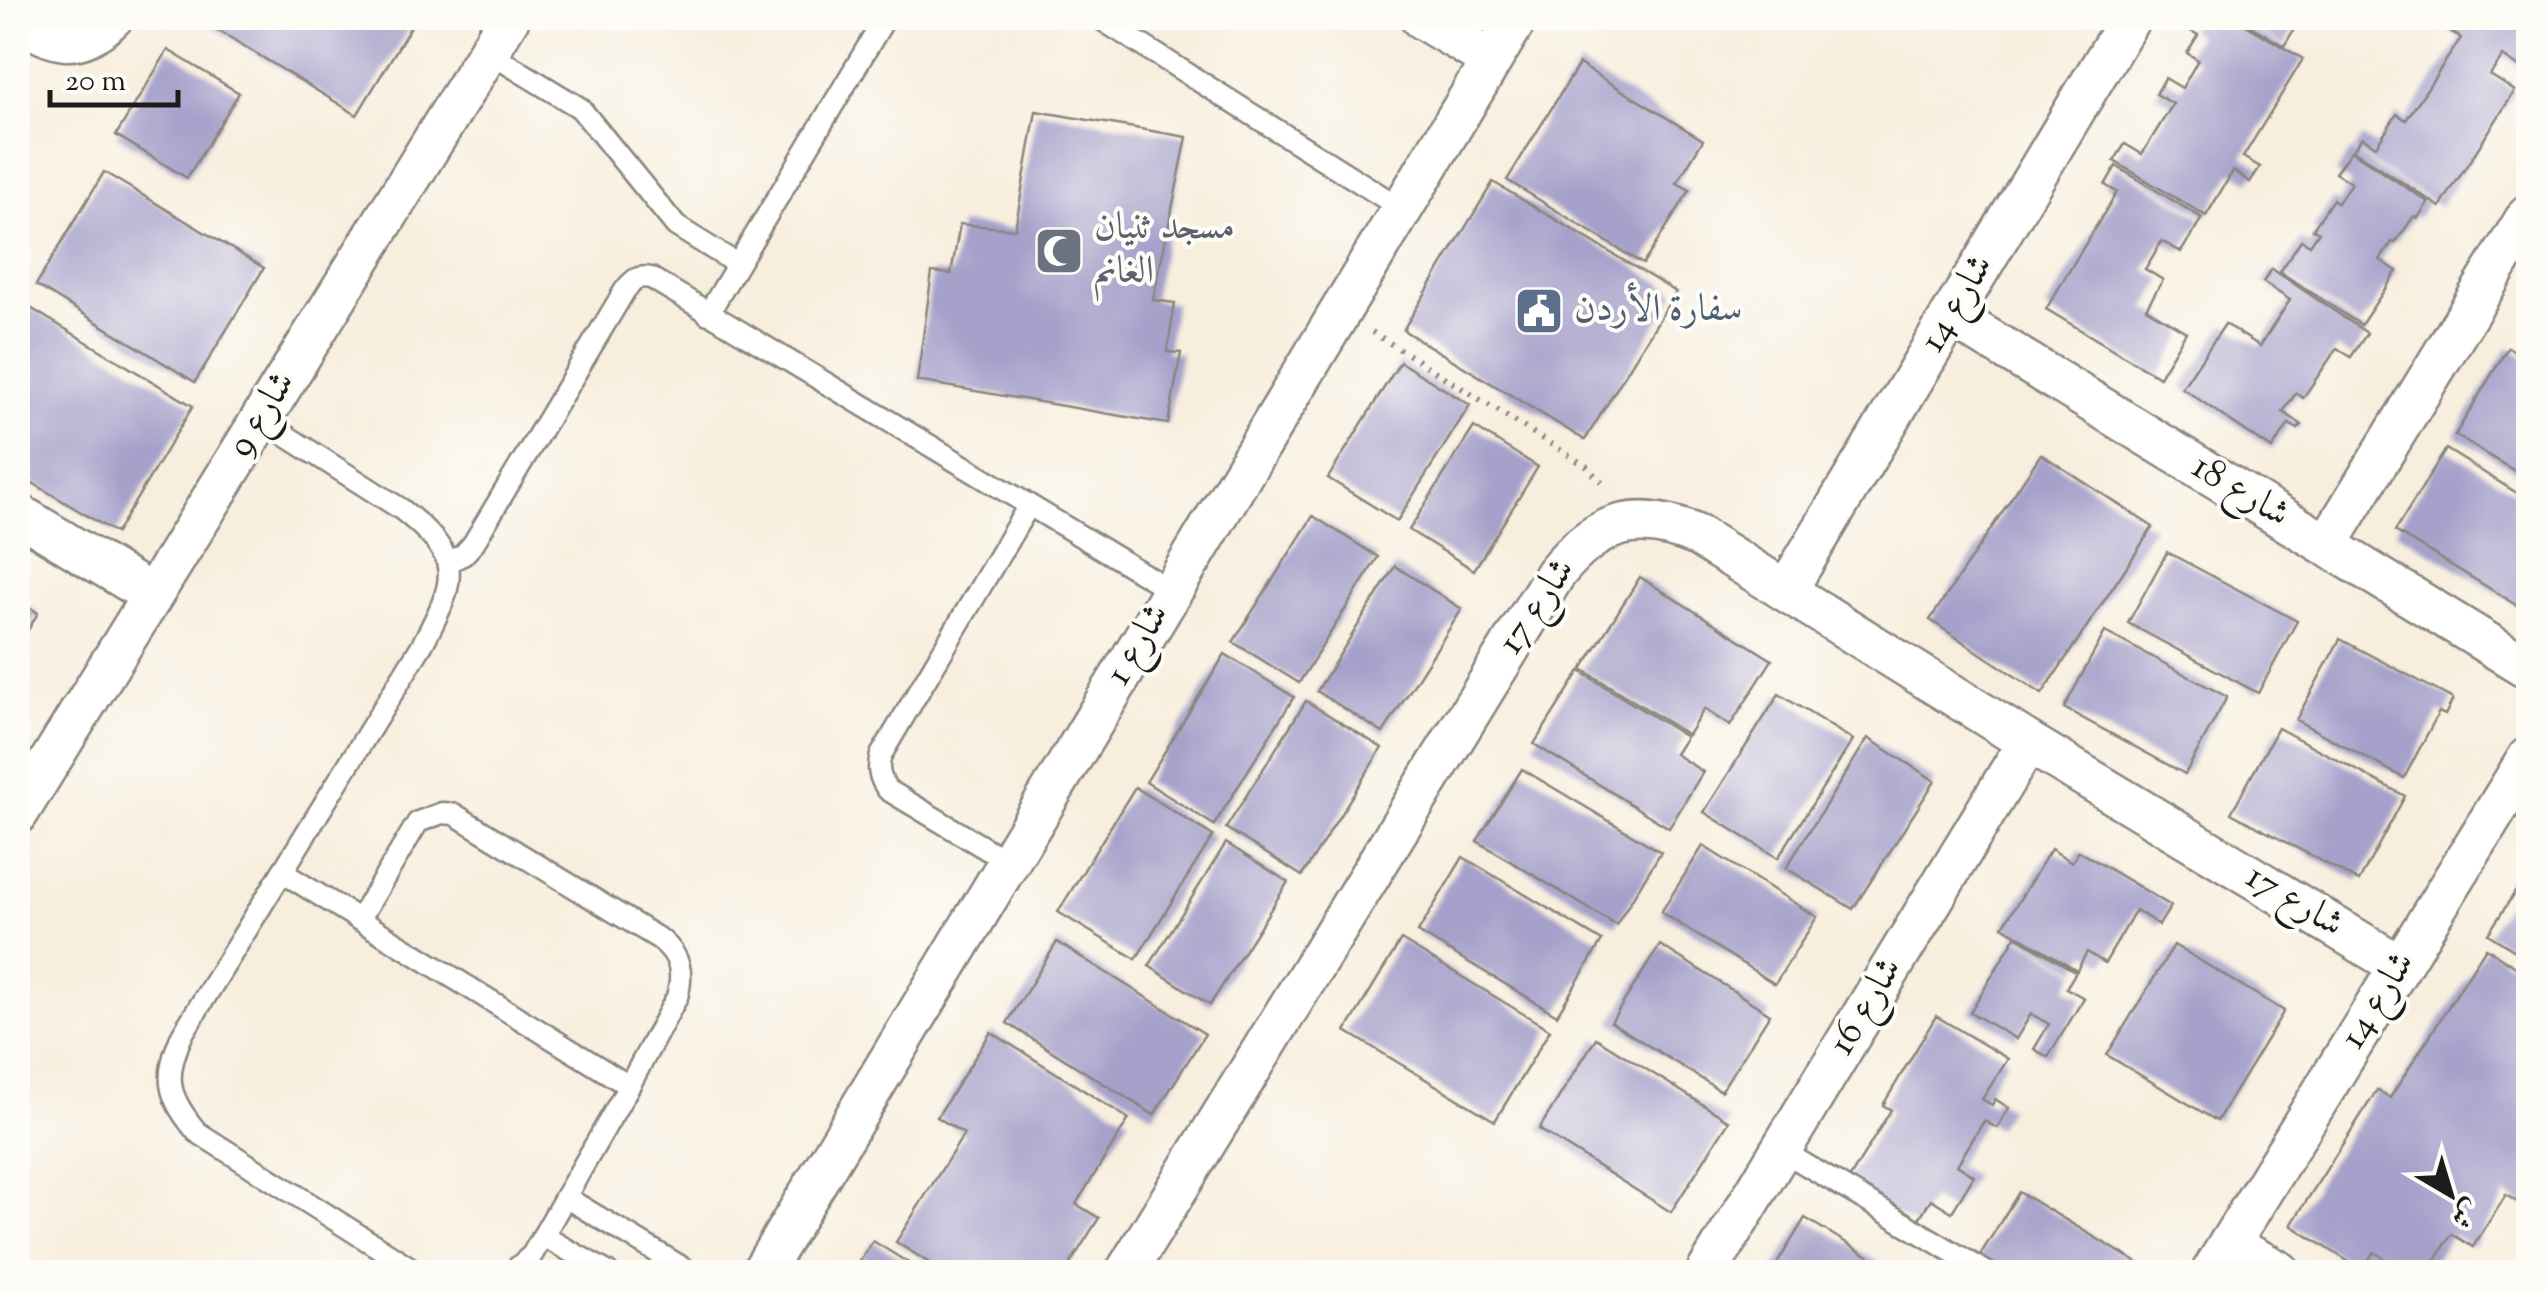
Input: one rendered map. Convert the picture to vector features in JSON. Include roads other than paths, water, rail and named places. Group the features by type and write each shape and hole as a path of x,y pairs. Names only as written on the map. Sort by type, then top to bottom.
{"street":[{"path":"18,20 56,40 68,41 91,35 112,18"},
{"name":"شارع 9","path":"18,813 509,18"},
{"path":"1421,18 1492,60"},
{"name":"شارع 1","path":"762,1272 1518,18"},
{"name":"شارع 14","path":"1786,591 2130,18"},
{"path":"2327,545 2528,216"},
{"name":"شارع 18","path":"1951,316 2528,668"},
{"path":"18,514 152,595"},
{"name":"شارع 17","path":"1126,1272 1556,574 1573,551 1589,538 1620,524 1673,526 1698,536 2028,742 2400,966"},
{"name":"شارع 16","path":"1707,1272 2028,742"},
{"name":"شارع 14","path":"2280,1272 2220,1258 2528,758"}],"lane":[{"path":"708,314 885,18"},
{"path":"1098,18 1402,208"},
{"path":"488,52 580,108 676,226 737,264"},
{"path":"448,562 463,555 473,544 632,280 643,276 1172,591"},
{"path":"260,419 401,509 431,534 443,550 449,577 438,616 422,645 182,1034 171,1058 170,1086 179,1111 197,1132 416,1272"},
{"path":"1008,862 888,790 878,764 1029,506"},
{"path":"360,920 418,822 442,813 454,814 661,940 673,950 680,965 677,996 629,1086 532,1255 512,1272"},
{"path":"282,872 629,1086"},
{"path":"1780,1150 1986,1272"},
{"path":"565,1197 690,1272"},
{"path":"543,1236 607,1272"}],"place":[{"name":"مسجد ثنيان الغانم","path":"1059,251"},
{"name":"سفارة الأردن","path":"1539,311"}]}
